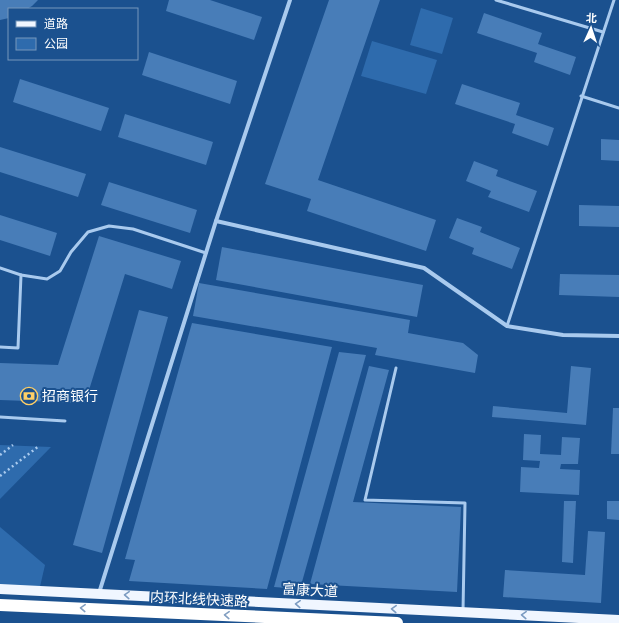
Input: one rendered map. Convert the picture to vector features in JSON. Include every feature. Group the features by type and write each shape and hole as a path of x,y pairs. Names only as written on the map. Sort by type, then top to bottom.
{"highway":[{"name":"内环北线快速路","path":"0,605 397,623"}],"main road":[{"name":"富康大道","path":"0,590 99,593 619,620"}],"street":[{"path":"99,593 216,221 290,0"},
{"path":"216,221 424,268 507,326 563,335 619,336"}],"lane":[{"path":"496,0 603,32"},
{"path":"507,326 581,96 614,0"},
{"path":"581,96 619,108"},
{"path":"0,268 21,275 47,279 60,271 71,252 88,232 109,226 133,229 206,254"},
{"path":"0,347 18,348 21,275"},
{"path":"396,368 365,500 465,503 463,613"},
{"path":"0,417 65,421"}],"path":[{"path":"0,455 13,445"},
{"path":"0,476 39,446"}],"green space":[{"path":"421,8 453,18 442,54 410,45"},
{"path":"372,41 437,60 426,94 361,76"},
{"path":"0,445 51,447 0,499"},
{"path":"0,527 45,565 39,591 0,589"}],"building":[{"path":"0,0 38,0 29,8 8,8 8,18 0,20"},
{"path":"169,0 210,0 262,17 254,40 166,11"},
{"path":"329,0 380,0 318,180 436,220 426,251 307,211 311,199 265,184"},
{"path":"484,13 542,33 538,44 576,57 570,75 534,62 537,53 477,33"},
{"path":"149,52 237,81 230,104 142,75"},
{"path":"20,79 109,108 101,131 13,102"},
{"path":"462,84 520,103 516,115 554,128 548,146 512,133 515,124 455,104"},
{"path":"125,114 213,142 206,165 118,137"},
{"path":"601,139 619,140 619,161 601,160"},
{"path":"0,147 86,174 78,197 0,172"},
{"path":"474,161 498,170 496,176 537,191 529,212 488,197 491,191 466,181"},
{"path":"109,182 197,210 190,233 101,205"},
{"path":"579,205 619,206 619,227 579,226"},
{"path":"0,215 57,233 50,256 0,240"},
{"path":"457,218 482,227 480,232 520,248 512,269 472,254 474,248 449,238"},
{"path":"99,236 181,261 172,289 125,274 85,403 0,400 0,363 58,365"},
{"path":"222,247 423,285 417,317 216,280"},
{"path":"560,274 619,275 619,297 559,295"},
{"path":"199,283 410,320 408,333 463,343 478,355 475,373 375,355 377,348 193,316"},
{"path":"139,310 168,317 102,553 73,545"},
{"path":"192,323 332,347 267,589 129,581 135,560 125,559"},
{"path":"339,352 366,355 300,589 274,587"},
{"path":"369,366 389,370 353,502 461,507 457,592 310,584"},
{"path":"571,366 591,368 586,425 492,417 493,406 567,413"},
{"path":"613,408 619,408 619,454 611,454"},
{"path":"524,434 541,435 540,454 561,455 562,437 580,438 578,464 561,464 560,469 580,470 579,495 520,492 521,467 539,468 540,461 523,460"},
{"path":"564,501 576,501 573,563 562,562"},
{"path":"607,501 619,501 619,520 607,519"},
{"path":"588,531 605,532 601,603 503,597 505,570 585,575"}],"place":[{"name":"招商银行","path":"29,396"}]}
